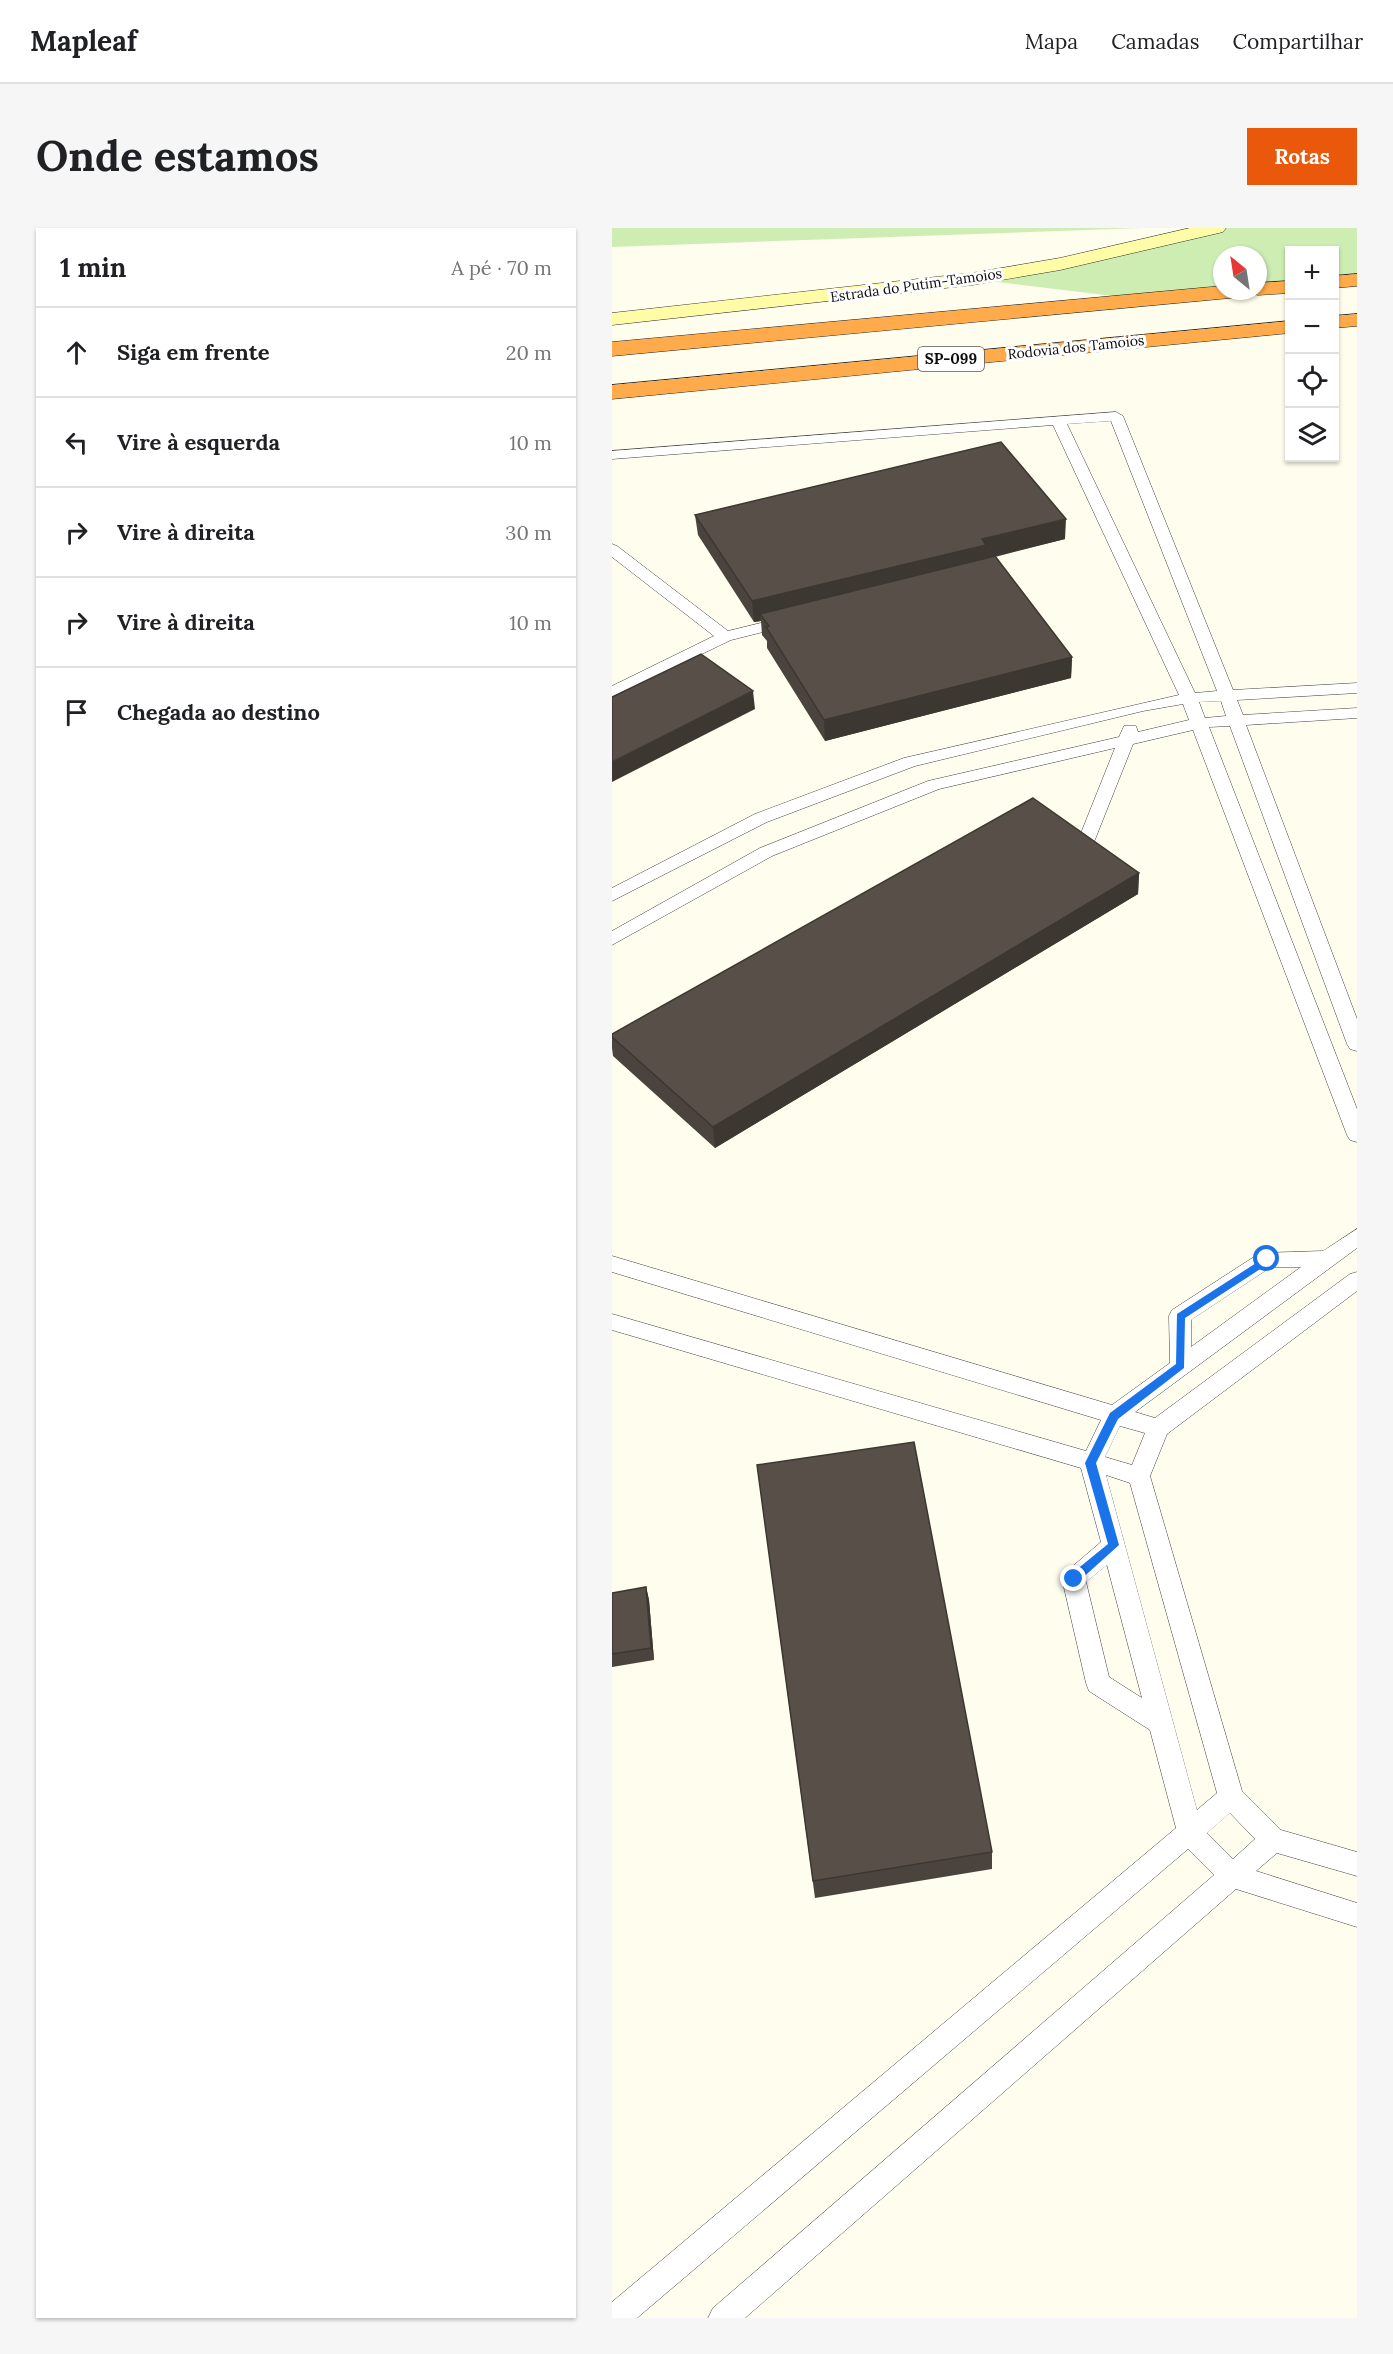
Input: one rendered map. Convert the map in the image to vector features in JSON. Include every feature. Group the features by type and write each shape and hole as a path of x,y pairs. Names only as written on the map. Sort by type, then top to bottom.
{"highway":[{"path":"1339,282 1357,280"},
{"path":"1267,289 1285,287"},
{"path":"612,349 1213,294"},
{"path":"1339,322 1357,320"},
{"name":"Rodovia dos Tamoios","path":"612,392 1285,327"}],"main road":[{"name":"Estrada do Putim-Tamoios","path":"612,319 819,298 972,279 1060,264 1216,228"}],"lane":[{"path":"612,455 1116,416 1226,693 1357,1044"},
{"path":"1058,420 1190,698 1357,1135"},
{"path":"612,549 724,637"},
{"path":"612,692 724,637 805,617"},
{"path":"612,895 761,818 910,762 1143,706 1190,698 1226,693 1357,688"},
{"path":"1088,838 1126,739 1143,706"},
{"path":"612,939 766,852 933,785 1199,723 1357,712"},
{"path":"1357,1237 1114,1416 1091,1463 1190,1833 1231,1875 1357,1915"},
{"path":"1181,1366 1180,1316 1267,1259 1327,1259"},
{"path":"612,1264 1158,1428"},
{"path":"1357,1280 1158,1428 1139,1476 1231,1797 1273,1840 1357,1864"},
{"path":"612,1322 1139,1476"},
{"path":"1113,1545 1074,1579 1098,1683 1161,1724"},
{"path":"615,2318 1231,1797"},
{"path":"723,2318 1273,1840"}],"green space":[{"path":"612,228 1142,228 612,247"},
{"path":"1209,228 1357,228 1357,280 1339,282 1339,246 1285,246 1285,287 1267,288 1267,246 1213,246 1213,292 1146,300 972,279"}],"building":[{"path":"1001,442 1066,519 982,539 986,545 752,601 695,515"},
{"path":"995,556 1072,657 824,720 760,614"},
{"path":"701,654 753,691 612,762 612,697"},
{"path":"1033,798 1139,873 713,1127 612,1037 612,1034"},
{"path":"914,1442 992,1852 813,1881 757,1465"},
{"path":"646,1587 651,1648 612,1654 612,1593"}],"route":[{"path":"1074,1579 1113,1545 1091,1463 1114,1416 1181,1366 1180,1316 1267,1259"}]}
